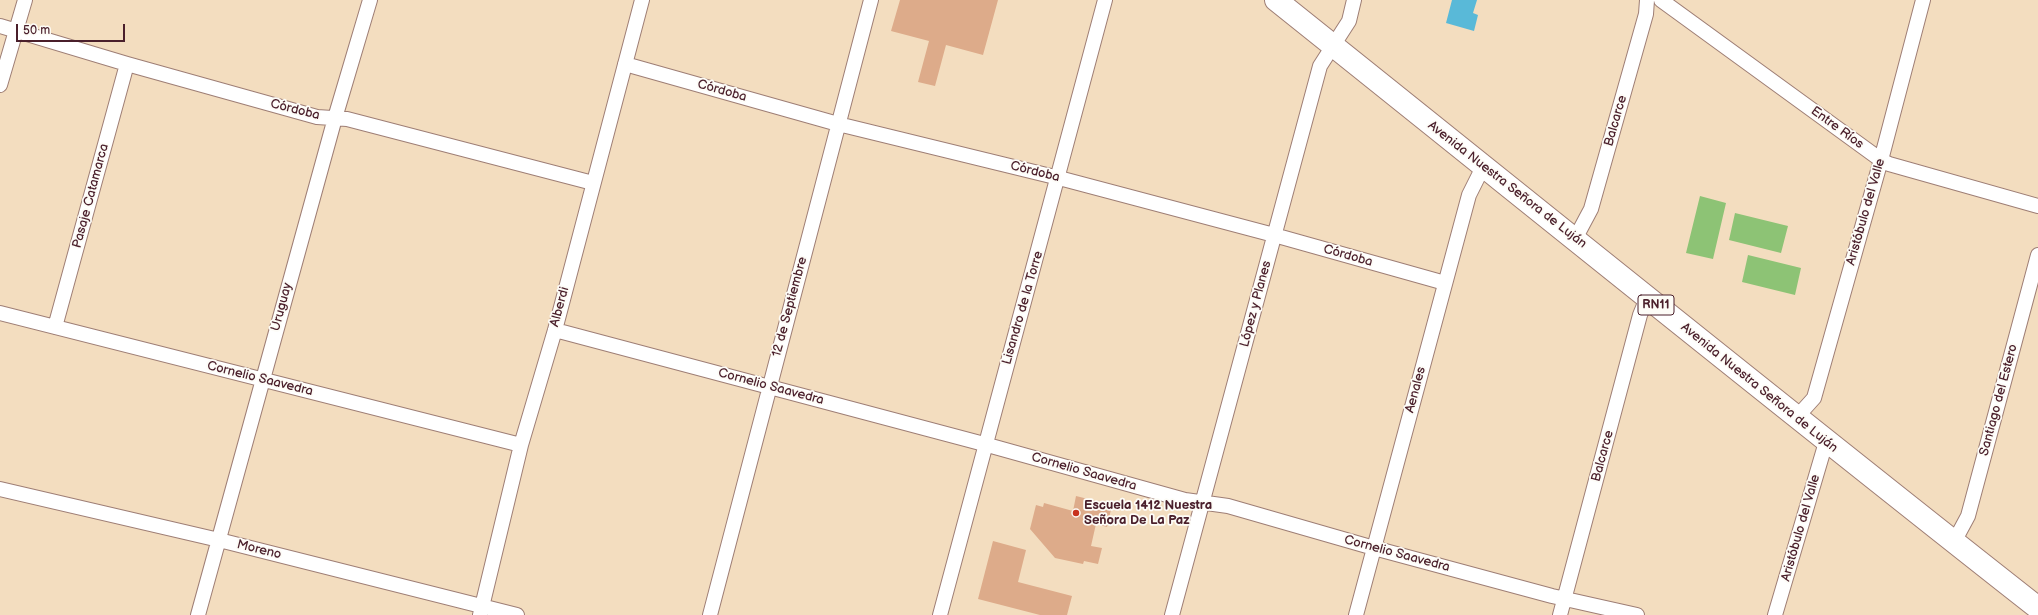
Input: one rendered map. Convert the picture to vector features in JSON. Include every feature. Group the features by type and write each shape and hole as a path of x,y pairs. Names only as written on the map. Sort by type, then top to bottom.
{"main road":[{"name":"Avenida Nuestra Señora de Luján","path":"1276,0 1826,442 2038,608"}],"street":[{"path":"0,85 25,0"},
{"name":"Uruguay","path":"198,615 335,118 370,0"},
{"name":"Alberdi","path":"481,611 521,444 554,330 642,0"},
{"name":"12 de Septiembre","path":"710,615 871,0"},
{"name":"Lisandro de la Torre","path":"940,615 984,444 1059,178 1105,0"},
{"name":"López y Planes","path":"1172,615 1320,66 1349,21 1354,0"},
{"name":"Balcarce","path":"1575,239 1591,209 1646,14 1647,0"},
{"name":"Entre Ríos","path":"1661,0 1881,160 2038,206"},
{"name":"Aristóbulo del Valle","path":"1796,418 1814,398 1881,160 1923,0"},
{"name":"Córdoba","path":"0,26 127,64 317,117 347,119 593,183"},
{"name":"Pasaje Catamarca","path":"55,327 127,64"},
{"name":"Córdoba","path":"626,64 838,124 1059,178 1274,235 1445,283"},
{"name":"Aenales","path":"1356,615 1469,195 1483,167"},
{"name":"Santiago del Estero","path":"1954,542 1968,516 2038,255"},
{"name":"Balcarce","path":"1560,615 1640,315 1647,298"},
{"name":"Cornelio Saavedra","path":"0,313 521,444"},
{"name":"Cornelio Saavedra","path":"554,330 984,444 1185,500 1228,506 1374,548 1565,598 1637,615"},
{"name":"Aristóbulo del Valle","path":"1775,615 1826,442"},
{"name":"Moreno","path":"0,489 219,540 481,611 517,615"}],"green space":[{"path":"1700,196 1726,203 1713,259 1686,253"},
{"path":"1735,213 1788,226 1781,253 1729,240"},
{"path":"1748,255 1801,268 1795,295 1742,282"}],"water":[{"path":"1452,0 1477,0 1473,13 1478,15 1474,31 1446,23"}],"building":[{"path":"900,0 998,0 983,55 946,45 935,86 918,82 929,41 891,31"},
{"path":"1076,496 1112,505 1107,527 1096,524 1091,546 1102,548 1098,564 1084,561 1083,564 1055,558 1030,529 1036,505 1043,507 1044,503 1073,511"},
{"path":"993,541 1026,550 1018,582 1072,596 1067,615 1040,615 978,599"}],"place":[{"name":"Escuela 1412 Nuestra Señora De La Paz","path":"1076,513"}]}
